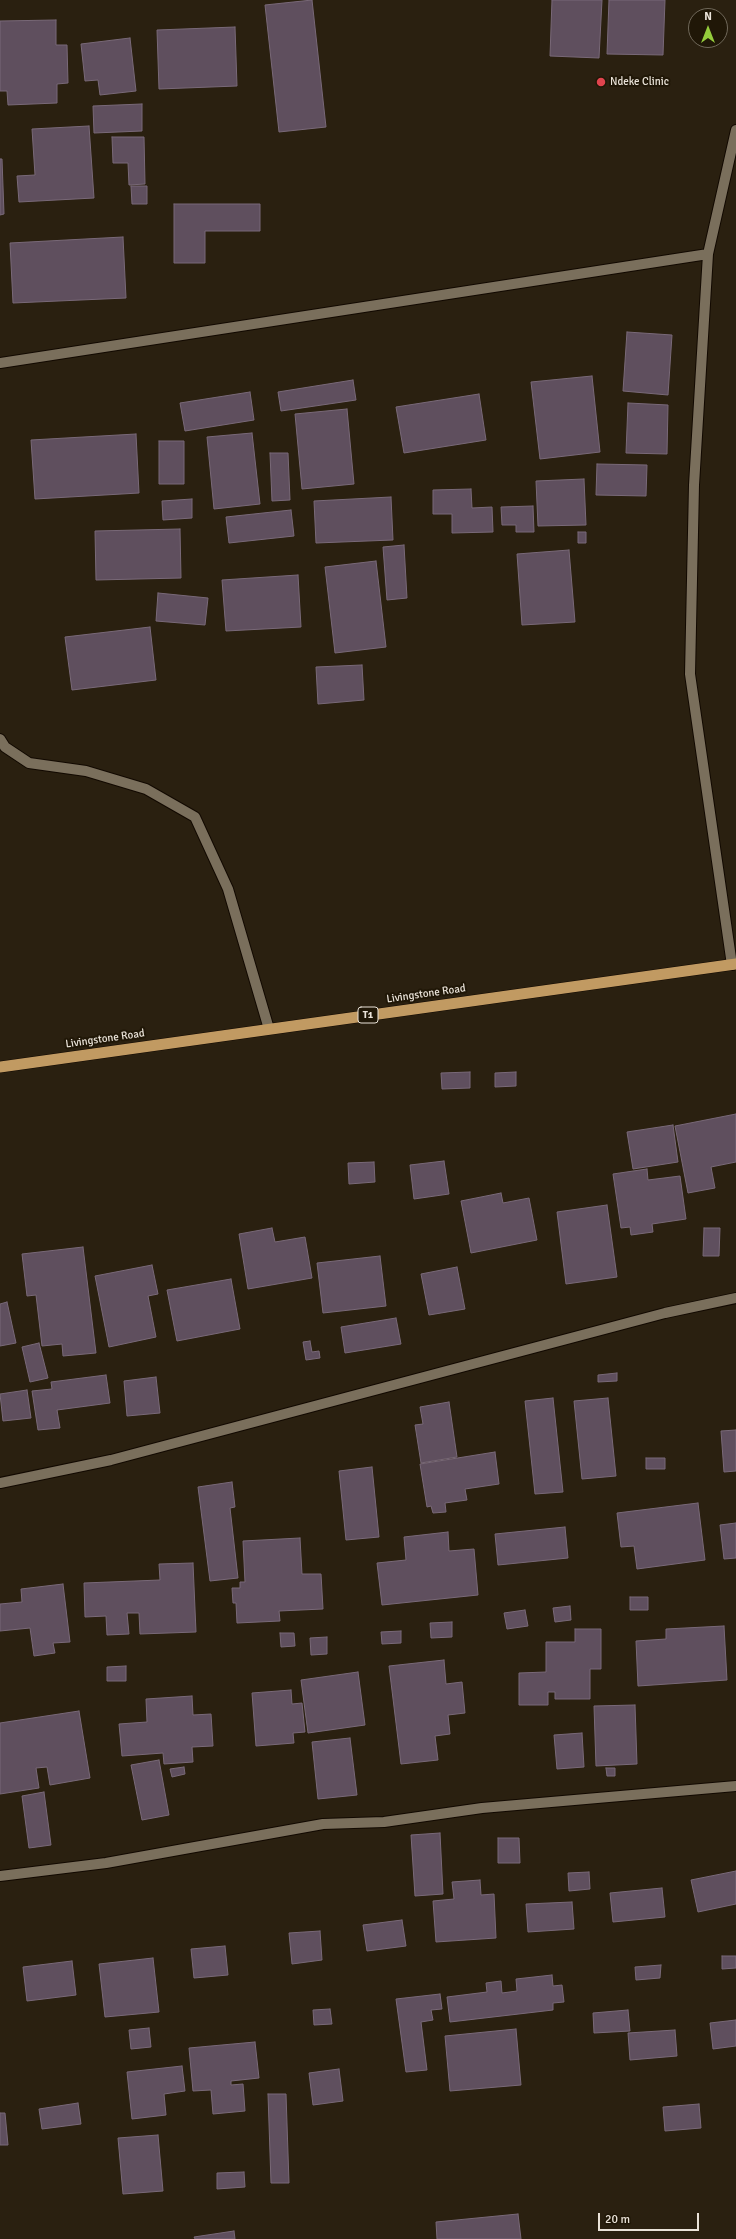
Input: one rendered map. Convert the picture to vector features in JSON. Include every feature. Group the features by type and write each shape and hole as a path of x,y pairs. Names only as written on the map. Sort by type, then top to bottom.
{"highway":[{"name":"Livingstone Road","path":"0,1067 734,964"}],"street":[{"path":"734,964 690,674 694,485 708,254 736,130"},
{"path":"0,363 708,254"},
{"path":"0,739 5,746 29,763 86,770 146,790 196,817 228,889 269,1029"},
{"path":"0,1483 111,1460 665,1313 736,1298"},
{"path":"0,1876 106,1863 323,1824 384,1822 482,1808 736,1786"}],"building":[{"path":"312,0 326,127 279,132 265,5"},
{"path":"552,0 602,0 599,58 550,56"},
{"path":"609,0 665,0 663,55 607,54"},
{"path":"56,20 56,45 67,45 68,83 57,84 57,103 8,105 7,91 0,91 0,21"},
{"path":"235,27 237,86 159,89 157,30"},
{"path":"130,38 136,91 100,95 98,80 85,81 81,44"},
{"path":"142,104 142,131 94,133 93,106"},
{"path":"89,126 94,198 19,202 17,176 35,175 32,129"},
{"path":"112,137 144,137 145,184 129,185 128,163 113,163"},
{"path":"0,159 2,159 4,214 0,215"},
{"path":"131,186 147,186 147,204 132,204"},
{"path":"174,204 260,204 260,231 205,231 205,263 174,263"},
{"path":"123,237 126,298 13,303 10,243"},
{"path":"627,332 672,335 668,395 623,391"},
{"path":"592,376 600,452 540,459 531,382"},
{"path":"353,380 356,400 281,411 278,392"},
{"path":"250,392 254,420 185,431 180,403"},
{"path":"479,394 486,440 404,453 396,407"},
{"path":"628,403 668,405 667,454 626,453"},
{"path":"347,409 354,484 302,489 295,414"},
{"path":"252,433 260,504 214,509 207,437"},
{"path":"136,434 139,493 35,499 31,440"},
{"path":"159,441 184,441 184,484 159,484"},
{"path":"270,453 288,453 290,500 272,501"},
{"path":"597,464 647,465 646,496 596,495"},
{"path":"584,479 586,525 538,526 536,481"},
{"path":"471,489 472,508 492,507 493,532 452,533 452,514 433,514 433,490"},
{"path":"391,497 393,540 316,543 314,501"},
{"path":"192,499 192,518 163,520 162,501"},
{"path":"533,506 534,532 516,532 516,525 502,525 501,507"},
{"path":"291,510 294,536 229,543 226,517"},
{"path":"180,529 181,578 96,580 95,531"},
{"path":"578,532 586,532 586,543 578,543"},
{"path":"404,545 407,598 387,600 383,547"},
{"path":"569,550 575,622 522,625 517,554"},
{"path":"376,561 386,647 335,653 325,567"},
{"path":"298,575 301,627 226,631 222,580"},
{"path":"158,593 208,598 205,625 156,621"},
{"path":"150,627 156,680 72,690 65,637"},
{"path":"362,665 364,700 318,704 316,667"},
{"path":"470,1072 470,1088 442,1089 441,1073"},
{"path":"516,1072 516,1086 495,1087 495,1073"},
{"path":"736,1114 736,1162 711,1167 715,1188 688,1193 675,1126"},
{"path":"673,1125 678,1162 633,1169 627,1132"},
{"path":"444,1161 449,1194 414,1199 410,1165"},
{"path":"374,1162 375,1182 349,1184 348,1163"},
{"path":"647,1169 648,1180 680,1176 686,1219 652,1224 653,1232 631,1235 630,1227 621,1228 613,1174"},
{"path":"501,1193 503,1203 529,1198 537,1240 471,1253 461,1201"},
{"path":"607,1205 617,1277 566,1284 557,1212"},
{"path":"272,1228 275,1242 305,1237 312,1278 248,1289 239,1234"},
{"path":"704,1228 720,1228 719,1256 703,1256"},
{"path":"83,1247 96,1353 63,1356 62,1344 42,1346 36,1295 27,1296 22,1254"},
{"path":"380,1256 386,1306 323,1313 317,1263"},
{"path":"152,1265 158,1294 148,1296 156,1337 109,1347 95,1276"},
{"path":"457,1267 465,1309 429,1315 421,1274"},
{"path":"231,1279 240,1329 177,1341 167,1290"},
{"path":"7,1302 16,1343 0,1346 0,1304"},
{"path":"396,1318 401,1344 345,1353 341,1327"},
{"path":"310,1341 312,1352 319,1351 320,1358 306,1360 303,1342"},
{"path":"39,1343 48,1378 30,1382 22,1347"},
{"path":"617,1373 617,1381 598,1382 598,1375"},
{"path":"106,1375 110,1403 57,1410 60,1428 38,1430 32,1391 52,1389 51,1382"},
{"path":"156,1377 160,1413 127,1416 124,1381"},
{"path":"27,1390 31,1418 3,1421 0,1394"},
{"path":"553,1398 563,1492 535,1494 525,1401"},
{"path":"608,1398 616,1476 582,1479 574,1401"},
{"path":"449,1402 457,1457 421,1463 415,1425 423,1424 420,1407"},
{"path":"736,1430 736,1471 724,1472 721,1431"},
{"path":"495,1452 499,1484 465,1489 467,1500 445,1503 446,1512 433,1513 431,1506 427,1507 420,1464"},
{"path":"646,1458 665,1458 665,1469 646,1469"},
{"path":"372,1467 379,1537 346,1540 339,1471"},
{"path":"232,1482 235,1507 230,1508 238,1578 210,1581 198,1487"},
{"path":"698,1503 705,1560 637,1569 634,1546 621,1547 617,1513"},
{"path":"736,1523 736,1558 724,1559 720,1525"},
{"path":"565,1527 568,1558 498,1565 495,1534"},
{"path":"448,1532 449,1551 474,1549 478,1595 382,1605 377,1563 406,1560 404,1537"},
{"path":"300,1538 302,1574 321,1574 323,1609 279,1611 280,1621 237,1623 236,1603 233,1603 232,1588 240,1588 240,1582 245,1582 243,1541"},
{"path":"193,1563 196,1632 140,1634 139,1613 127,1613 129,1634 107,1635 106,1616 85,1617 84,1583 160,1580 159,1564"},
{"path":"63,1584 70,1642 53,1643 55,1653 34,1656 30,1628 0,1631 0,1604 22,1602 21,1589"},
{"path":"630,1597 648,1597 648,1610 630,1610"},
{"path":"570,1606 571,1620 555,1622 553,1608"},
{"path":"525,1610 528,1626 507,1629 504,1613"},
{"path":"452,1622 452,1637 431,1638 430,1623"},
{"path":"724,1626 727,1680 638,1686 636,1641 666,1639 666,1629"},
{"path":"575,1629 601,1629 601,1669 590,1669 590,1699 555,1699 555,1692 548,1692 548,1705 519,1705 519,1673 546,1672 546,1642 575,1642"},
{"path":"401,1631 401,1643 382,1644 381,1632"},
{"path":"280,1633 294,1633 295,1646 281,1647"},
{"path":"327,1637 327,1654 311,1655 310,1638"},
{"path":"444,1660 446,1684 462,1682 465,1713 448,1715 450,1734 435,1736 438,1760 401,1764 389,1666"},
{"path":"126,1666 126,1681 107,1681 107,1667"},
{"path":"358,1672 365,1725 308,1733 301,1680"},
{"path":"291,1690 292,1704 302,1703 305,1732 293,1733 294,1743 256,1746 252,1693"},
{"path":"192,1696 193,1715 211,1714 213,1746 192,1747 193,1762 164,1764 163,1753 122,1756 119,1724 147,1722 146,1699"},
{"path":"635,1705 637,1764 596,1766 594,1706"},
{"path":"79,1711 90,1778 50,1785 47,1767 36,1768 39,1788 0,1794 0,1723"},
{"path":"582,1733 584,1767 557,1769 554,1735"},
{"path":"350,1738 357,1795 318,1799 312,1742"},
{"path":"159,1760 169,1815 142,1820 131,1765"},
{"path":"184,1767 185,1774 172,1777 170,1769"},
{"path":"606,1768 615,1768 615,1776 607,1776"},
{"path":"44,1792 51,1845 29,1848 22,1796"},
{"path":"440,1833 443,1894 415,1896 411,1835"},
{"path":"498,1838 519,1838 520,1863 498,1863"},
{"path":"736,1871 736,1904 698,1912 691,1880"},
{"path":"589,1872 590,1889 569,1891 568,1873"},
{"path":"480,1880 481,1895 494,1894 496,1938 436,1942 433,1901 454,1899 452,1882"},
{"path":"662,1888 665,1917 613,1922 610,1893"},
{"path":"572,1902 574,1929 528,1932 526,1904"},
{"path":"402,1920 406,1946 367,1951 363,1925"},
{"path":"320,1931 322,1960 292,1964 289,1933"},
{"path":"225,1946 228,1975 194,1978 191,1949"},
{"path":"722,1956 736,1956 736,1968 722,1969"},
{"path":"153,1958 159,2012 105,2017 99,1964"},
{"path":"72,1961 76,1995 27,2001 23,1967"},
{"path":"661,1965 660,1978 636,1980 635,1967"},
{"path":"552,1975 553,1986 562,1985 564,2002 553,2003 553,2010 450,2022 447,1997 487,1992 486,1983 501,1981 502,1993 517,1991 516,1979"},
{"path":"440,1994 442,2009 431,2010 433,2020 421,2022 427,2070 406,2072 396,1999"},
{"path":"330,2009 332,2024 314,2025 313,2010"},
{"path":"628,2010 630,2031 594,2033 593,2013"},
{"path":"736,2020 736,2046 713,2049 710,2023"},
{"path":"149,2028 151,2047 131,2049 129,2030"},
{"path":"516,2029 521,2085 450,2091 445,2036"},
{"path":"675,2030 677,2056 630,2060 628,2033"},
{"path":"255,2042 259,2078 231,2081 231,2085 243,2084 245,2111 213,2114 211,2090 193,2091 189,2048"},
{"path":"182,2066 185,2091 164,2094 166,2115 132,2119 127,2072"},
{"path":"339,2069 343,2101 313,2105 309,2073"},
{"path":"268,2094 286,2094 289,2183 271,2183"},
{"path":"78,2103 81,2124 42,2129 39,2109"},
{"path":"699,2104 701,2128 665,2131 663,2107"},
{"path":"0,2113 5,2113 8,2145 0,2145"},
{"path":"158,2135 163,2191 123,2194 118,2138"},
{"path":"244,2172 245,2187 217,2189 217,2173"},
{"path":"518,2214 521,2239 437,2239 436,2222"},
{"path":"234,2231 235,2239 195,2239 194,2237"}],"place":[{"name":"Ndeke Clinic","path":"601,82"}]}
